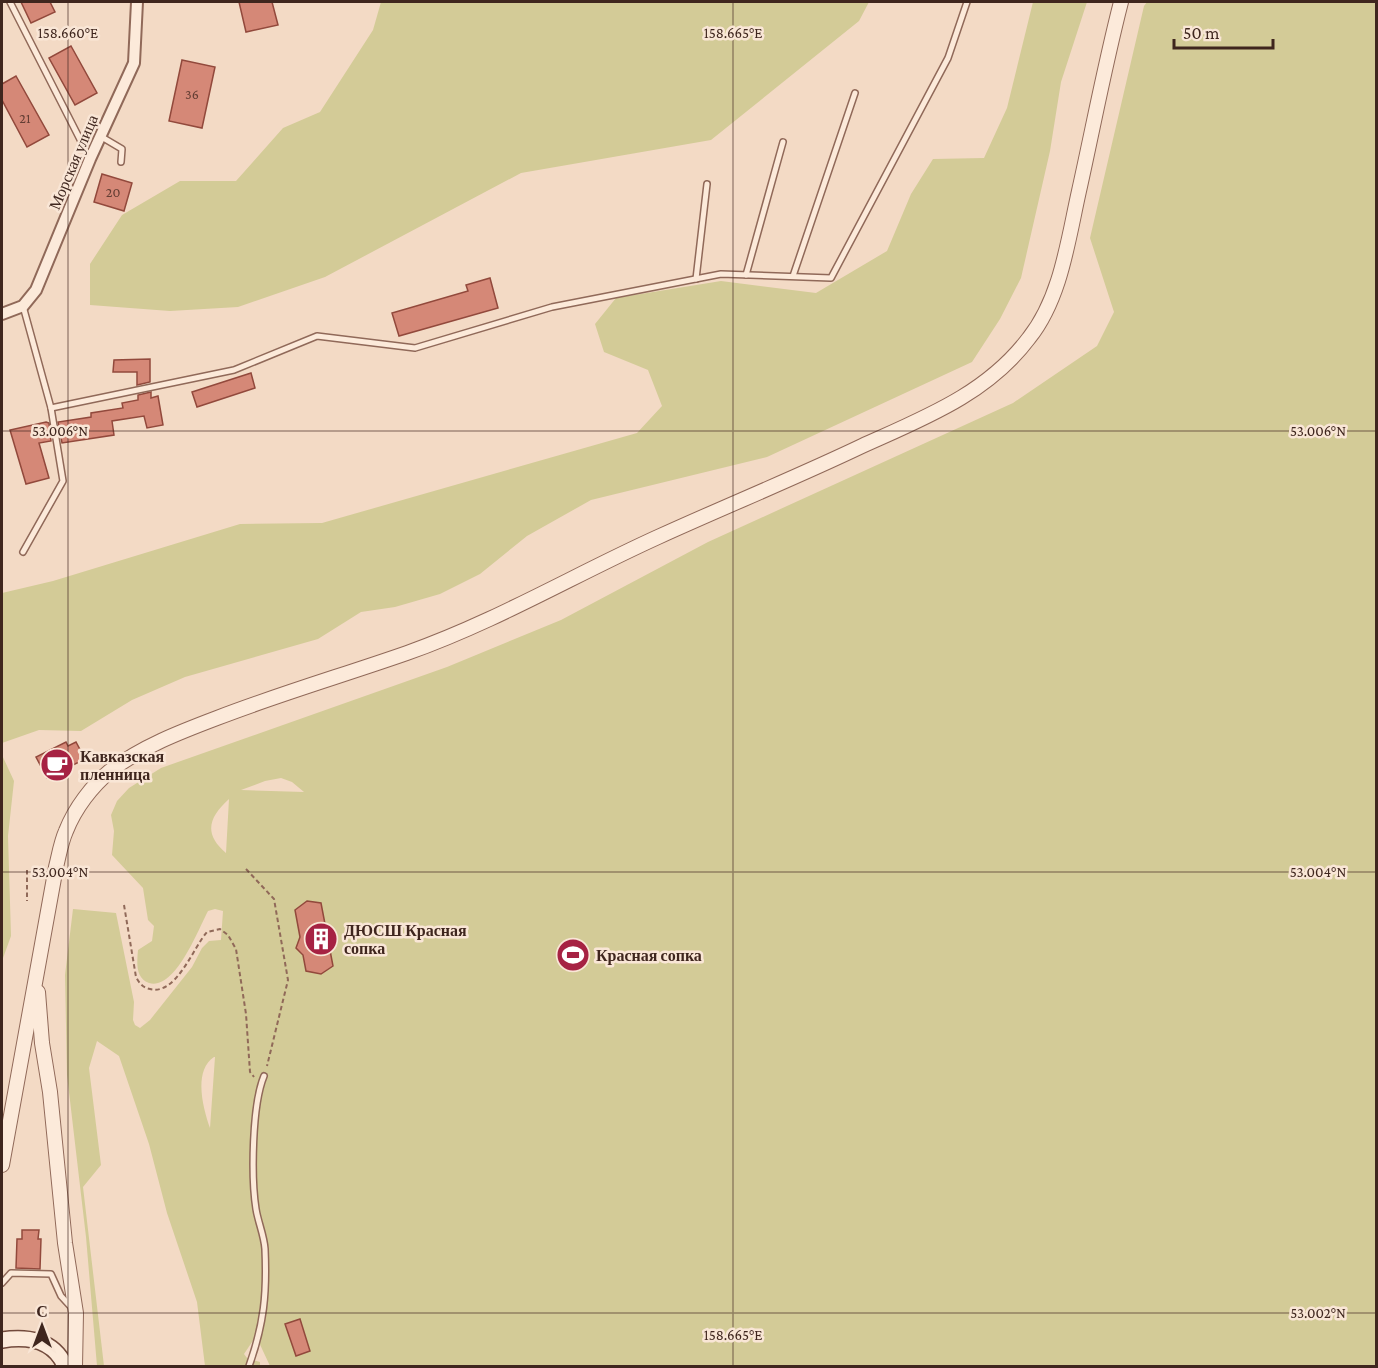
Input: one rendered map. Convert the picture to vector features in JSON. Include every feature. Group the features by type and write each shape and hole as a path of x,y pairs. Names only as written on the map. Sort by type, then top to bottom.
{"main road":[{"path":"2,1340 30,1338 57,1352 65,1366"}],"street":[{"name":"Морская улица","path":"23,306 36,290 90,159 134,63 137,2"},
{"path":"2,1165 56,867 66,830 83,800 97,784 112,770 139,753 188,729 246,706 411,652 478,625 654,539 967,396 1015,356 1032,335 1046,312 1068,241 1121,2"},
{"path":"2,314 23,306"},
{"path":"37,963 42,1043 50,1092 65,1243 76,1313 75,1366"}],"lane":[{"path":"10,2 90,159"},
{"path":"51,408 234,370 317,336 415,348 552,307 721,274 831,278 948,58 967,2"},
{"path":"793,276 855,93"},
{"path":"100,136 122,149 121,162"},
{"path":"746,275 783,142"},
{"path":"696,279 707,184"},
{"path":"23,306 51,408 63,481 23,552"},
{"path":"249,1366 259,1338 266,1290 264,1241 254,1198 254,1134 258,1095 264,1076"},
{"path":"2,1283 11,1273 51,1274 62,1296 76,1313"}],"path":[{"path":"124,905 137,979 141,985 150,989 162,989 172,982 207,932 220,929 228,935 236,949 243,986 250,1073 256,1078 264,1076 288,980 274,899 246,869"},
{"path":"27,870 27,901"}],"shaded area":[{"path":"381,2 869,2 859,21 711,140 521,173 325,277 238,307 170,311 90,305 90,264 122,215 180,181 236,181 283,128 320,112 373,30"},
{"path":"1033,2 1087,2 1061,82 1050,151 1021,278 1000,319 972,362 767,457 591,500 527,536 480,574 440,594 395,607 361,612 318,639 185,677 132,700 81,731 39,730 2,743 2,593 53,581 240,524 322,523 637,433 662,406 648,370 604,352 595,324 616,298 721,281 816,293 887,251 911,194 933,159 984,158 1007,108"},
{"path":"1147,2 1376,2 1376,1366 270,1366 256,1336 244,1354 247,1358 260,1362 260,1366 205,1366 197,1302 167,1213 149,1144 119,1056 97,1041 89,1068 101,1165 83,1187 104,1366 97,1366 86,1237 67,1075 65,975 73,909 116,913 134,1002 133,1020 140,1028 150,1020 192,967 202,948 209,941 221,940 223,911 215,909 208,911 192,944 168,978 159,983 144,981 138,969 138,950 152,941 154,926 148,920 143,888 112,855 114,831 111,815 117,801 129,788 161,768 447,667 561,620 708,542 1013,403 1097,346 1114,312 1090,238 1144,6","holes":["281,778 292,782 304,792 241,790","229,799 226,853 214,839 211,826 222,806","215,1057 210,1128 202,1090 202,1080 208,1063"]},
{"path":"2,755 14,781 8,836 11,936 2,961"}],"building":[{"path":"21,2 50,2 55,12 31,23"},
{"path":"239,2 272,2 278,25 246,32"},
{"path":"71,46 97,93 75,105 49,58"},
{"path":"182,60 215,67 202,128 169,121"},
{"path":"16,76 49,135 27,147 2,100 2,84"},
{"path":"102,174 132,183 124,211 94,202"},
{"path":"490,278 498,308 399,336 392,313 468,291 466,285"},
{"path":"150,359 150,382 137,385 137,372 113,372 114,360"},
{"path":"251,373 255,388 197,407 192,392"},
{"path":"151,392 151,398 158,396 163,425 147,428 144,416 112,421 114,435 62,443 58,422 91,417 91,413 123,408 122,403 138,400 138,395"},
{"path":"49,423 51,441 39,443 49,478 26,484 10,430"},
{"name":"Кавказская пленница","path":"66,742 68,746 76,742 85,759 47,778 36,757"},
{"name":"ДЮСШ Красная сопка","path":"307,901 321,903 333,966 321,974 306,971 303,955 296,948 300,937 295,910"},
{"path":"22,1230 39,1230 40,1269 16,1268 17,1239 22,1239"},
{"path":"300,1319 310,1351 296,1356 285,1324"}],"place":[{"name":"Кавказская пленница","path":"57,765"},
{"name":"ДЮСШ Красная сопка","path":"321,939"},
{"name":"Красная сопка","path":"573,955"}]}
